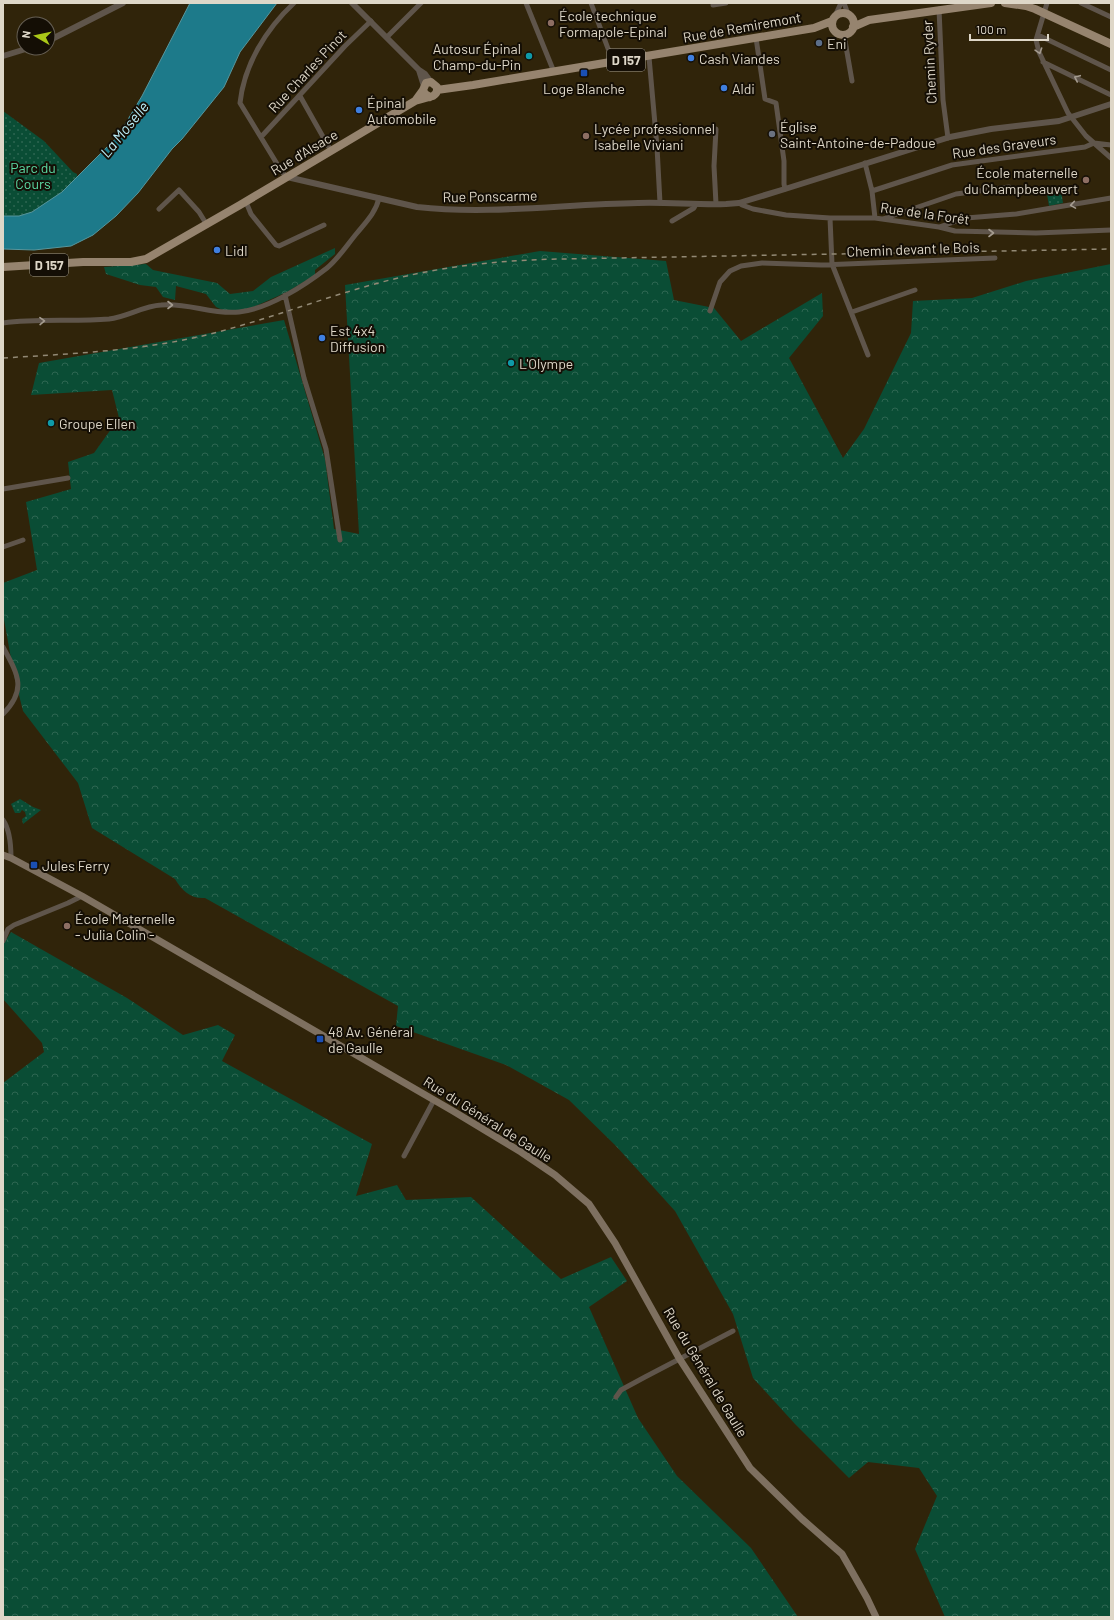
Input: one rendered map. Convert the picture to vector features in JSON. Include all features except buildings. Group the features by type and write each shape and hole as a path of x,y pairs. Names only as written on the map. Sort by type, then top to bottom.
{"main road":[{"path":"869,20 839,13 833,18 832,26 835,31 844,35 853,27 869,20 991,3"},
{"path":"1004,3 1026,6 1111,44"},
{"path":"850,16 853,27"},
{"name":"Rue de Remiremont","path":"814,28 833,18"},
{"name":"Rue de Remiremont","path":"438,90 814,28 835,31"},
{"path":"436,84 438,90 435,95 430,97 424,94 426,86 436,84"},
{"name":"Rue d'Alsace","path":"415,101 426,86"},
{"name":"Rue d'Alsace","path":"3,267 139,261 150,258 415,101 430,97"},
{"name":"Rue du Général de Gaulle","path":"3,855 12,858 82,896 434,1100 521,1152 555,1176 589,1204 615,1242 679,1358 750,1468 802,1519 842,1554 876,1617"}],"street":[{"path":"56,37 123,3"},
{"path":"287,177 282,172 241,106 240,98 252,59 284,12 294,3"},
{"path":"352,3 419,70 425,74 426,86"},
{"path":"387,37 421,3"},
{"path":"526,3 554,72"},
{"path":"591,3 613,62"},
{"path":"713,3 713,5 726,3"},
{"path":"833,18 841,3"},
{"path":"844,3 850,16"},
{"path":"1047,3 1036,40 1043,62 1071,118 1086,136 1111,158"},
{"path":"1081,3 1111,17"},
{"name":"Chemin Ryder","path":"938,10 943,100 948,138"},
{"name":"Rue Charles Pinot","path":"261,137 335,57 371,21"},
{"path":"844,35 852,81"},
{"path":"1038,35 1111,70"},
{"path":"756,38 765,99 776,103 784,161 785,189"},
{"path":"3,56 16,52"},
{"path":"649,56 660,203"},
{"path":"1043,62 1111,95"},
{"path":"300,96 331,151"},
{"name":"Rue Ponscarme","path":"287,177 417,207 485,210 660,203 726,204 739,202 785,189 948,138 969,133 1042,124 1071,118 1111,104"},
{"path":"716,129 714,166 716,204"},
{"path":"1094,143 1111,145"},
{"name":"Rue des Graveurs","path":"872,191 943,167 1085,147 1094,143"},
{"path":"865,164 872,191 874,218"},
{"path":"882,219 956,194 1009,187"},
{"path":"159,209 179,190 199,212 207,225"},
{"path":"3,323 19,321 81,321 111,319 148,307 161,305 180,305 215,312 247,311 285,295 328,267 373,214 379,198"},
{"path":"938,227 966,218 1016,214 1111,198"},
{"path":"246,202 251,214 276,245 279,246 324,225"},
{"name":"Rue de la Forêt","path":"739,202 742,205 753,209 786,215 830,218 874,218 938,227 955,231 982,233 1036,233 1111,230"},
{"path":"672,221 694,208 696,204"},
{"path":"830,218 832,264 868,355"},
{"name":"Chemin devant le Bois","path":"710,311 720,282 730,272 741,266 762,263 832,264 995,258"},
{"path":"852,312 915,290"},
{"path":"285,295 304,378 326,449 340,540"},
{"path":"3,489 68,478"},
{"path":"3,546 23,540"},
{"path":"3,647 15,670 19,683 15,697 3,714"},
{"path":"3,820 6,824 12,858"},
{"path":"3,941 8,929 14,925 82,896"},
{"path":"404,1156 434,1100"},
{"path":"616,1397 621,1390 733,1330"}],"green space":[{"name":"Parc du Cours","path":"3,111 44,141 73,172 77,174 77,178 51,201 27,214 19,216 3,216"},
{"path":"1061,191 1063,203 1049,206 1047,194"},
{"path":"335,248 335,254 315,270 315,275 287,292 238,314 231,314 216,307 206,294 176,286 175,300 163,297 156,287 140,285 106,274 104,267 146,264 153,270 217,283 230,294 253,291 271,277"},
{"path":"540,251 666,261 674,300 714,308 741,341 822,293 823,316 789,358 843,458 864,429 911,333 913,301 972,298 1026,281 1111,264 1111,1617 945,1617 915,1549 937,1496 919,1468 868,1462 849,1478 795,1424 753,1378 733,1314 675,1211 616,1146 569,1100 506,1065 396,1026 398,1006 205,898 191,896 184,891 175,879 92,828 78,783 23,711 14,675 3,614 3,583 37,570 26,502 71,489 68,462 94,453 119,418 112,390 31,395 39,363 284,320 325,459 334,529 359,534 345,285"},
{"path":"20,799 41,810 23,824 22,819 26,816 25,812 22,810 20,813 15,813 11,804"},
{"path":"11,932 127,998 183,1035 218,1025 235,1035 222,1061 372,1144 356,1196 397,1185 406,1200 471,1197 561,1279 611,1257 627,1281 589,1307 638,1418 677,1476 751,1548 798,1617 3,1617 3,1083 44,1052 42,1043 3,999 3,945"}],"water":[{"name":"La Moselle","path":"190,3 277,3 240,52 224,87 182,139 172,149 138,193 116,216 93,235 71,246 34,250 3,249 3,216 19,216 32,212 62,192 118,136 142,96"}],"railway":[{"path":"3,358 126,349 174,342 223,331 373,284 418,273 479,264 560,259 1111,249"}],"place":[{"name":"École technique Formapole-Epinal","path":"551,23"},
{"name":"Eni","path":"819,43"},
{"name":"Autosur Épinal Champ-du-Pin","path":"529,56"},
{"name":"Cash Viandes","path":"691,58"},
{"name":"Loge Blanche","path":"584,73"},
{"name":"Aldi","path":"724,88"},
{"name":"Épinal Automobile","path":"359,110"},
{"name":"Église Saint-Antoine-de-Padoue","path":"772,134"},
{"name":"Lycée professionnel Isabelle Viviani","path":"586,136"},
{"name":"École maternelle du Champbeauvert","path":"1086,180"},
{"name":"Lidl","path":"217,250"},
{"name":"Est 4x4 Diffusion","path":"322,338"},
{"name":"L'Olympe","path":"511,363"},
{"name":"Groupe Ellen","path":"51,423"},
{"name":"Jules Ferry","path":"34,865"},
{"name":"École Maternelle - Julia Colin -","path":"67,926"},
{"name":"48 Av. Général de Gaulle","path":"320,1039"}]}
